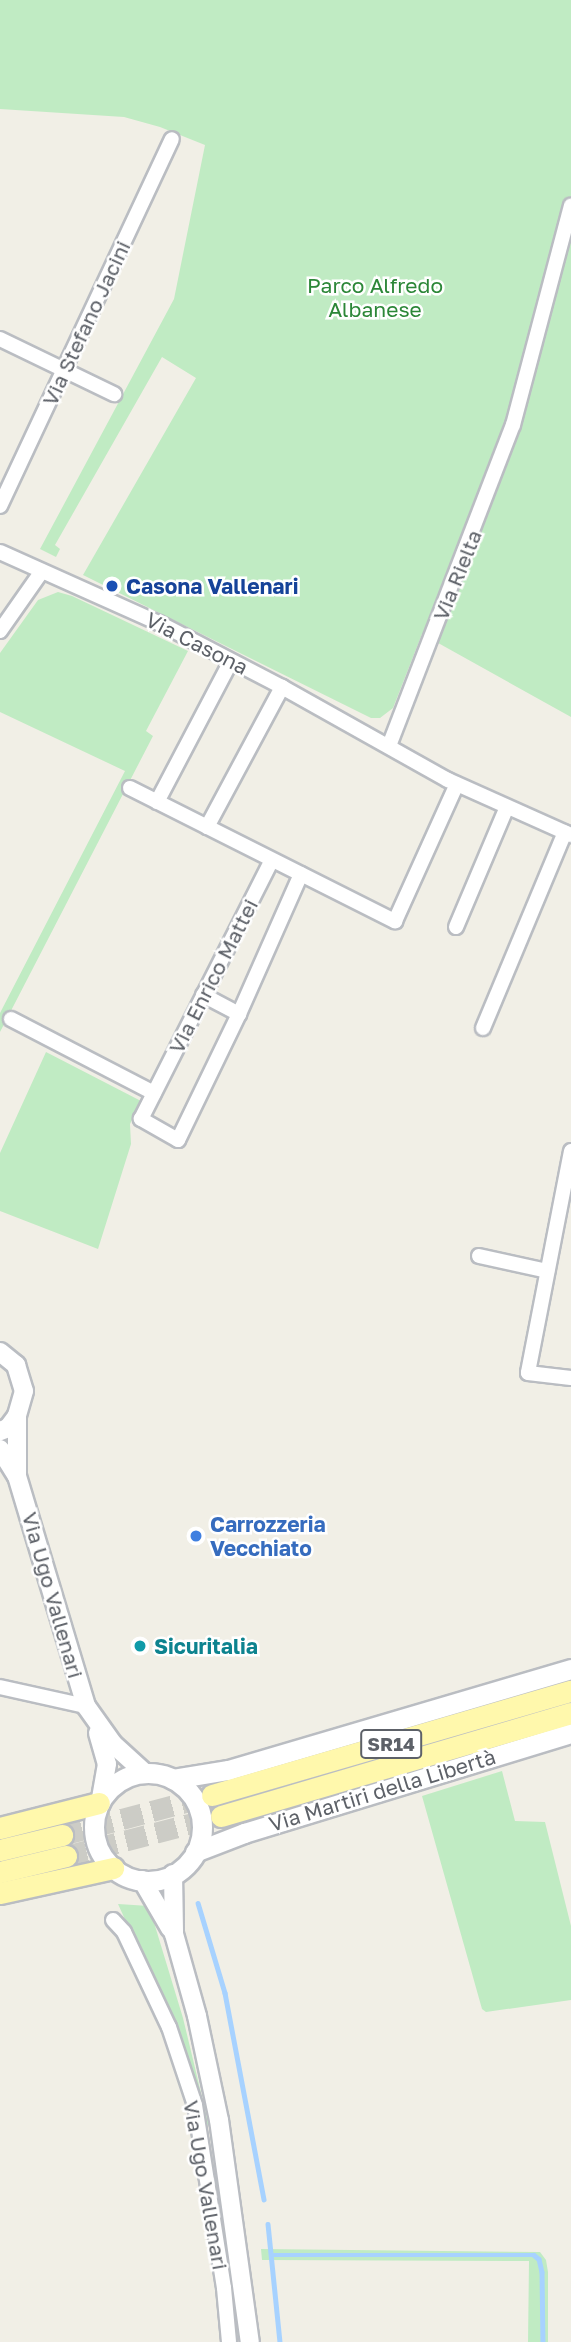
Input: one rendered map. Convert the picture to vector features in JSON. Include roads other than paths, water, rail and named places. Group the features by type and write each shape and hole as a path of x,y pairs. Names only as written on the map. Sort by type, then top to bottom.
{"main road":[{"path":"173,1779 187,1789 196,1803 201,1819 201,1836 195,1852 173,1874 142,1880 113,1868 102,1855 95,1838 94,1821 100,1801 121,1780 145,1773 173,1779 228,1770 571,1669"},
{"name":"Via Martiri della Libertà","path":"212,1795 571,1691"},
{"name":"Via Martiri della Libertà","path":"221,1816 571,1713"},
{"name":"Via Martiri della Libertà","path":"195,1852 210,1843 571,1733"},
{"path":"0,1828 100,1801"},
{"path":"0,1850 64,1846 0,1872"},
{"path":"0,1893 113,1868"}],"street":[{"name":"Via Stefano Jacini","path":"0,506 172,139"},
{"name":"Via Rielta","path":"389,746 513,425 571,206"},
{"path":"0,339 114,394"},
{"name":"Via Casona","path":"0,552 159,623 389,746"},
{"path":"0,631 42,570"},
{"path":"157,802 231,660"},
{"path":"207,827 282,687"},
{"path":"389,746 457,783 568,834 483,1028"},
{"path":"130,788 395,921 457,783"},
{"path":"456,927 507,807"},
{"name":"Via Enrico Mattei","path":"239,1014 178,1140 141,1119 272,860"},
{"path":"203,995 239,1014 301,874"},
{"path":"11,1019 154,1093"},
{"path":"571,1151 528,1373 571,1378"},
{"path":"479,1256 547,1271"},
{"name":"Via Ugo Vallenari","path":"0,1352 16,1365 22,1377 23,1404 17,1416 17,1476"},
{"path":"0,1431 8,1428 17,1416"},
{"name":"Via Ugo Vallenari","path":"0,1449 17,1476 107,1764 100,1801"},
{"path":"0,1687 89,1710 121,1754 145,1773"},
{"name":"Via Ugo Vallenari","path":"173,1874 174,1934 197,2016 219,2120 250,2342"},
{"name":"Via Ugo Vallenari","path":"142,1880 174,1934"},
{"name":"Via Ugo Vallenari","path":"113,1920 124,1933 169,2027 195,2105 224,2288 229,2342"}],"waterway":[{"path":"198,1903 225,1993 264,2199"},
{"path":"268,2224 280,2342"},
{"path":"273,2255 534,2255 539,2259 542,2272 543,2342"}],"tunnel":[{"path":"62,1835 212,1795"},
{"path":"66,1856 221,1816"}],"place":[{"name":"Casona Vallenari","path":"112,586"},
{"name":"Carrozzeria Vecchiato","path":"196,1536"},
{"name":"Sicuritalia","path":"140,1646"}],"park label":[{"name":"Parco Alfredo Albanese","path":"375,297"}]}
